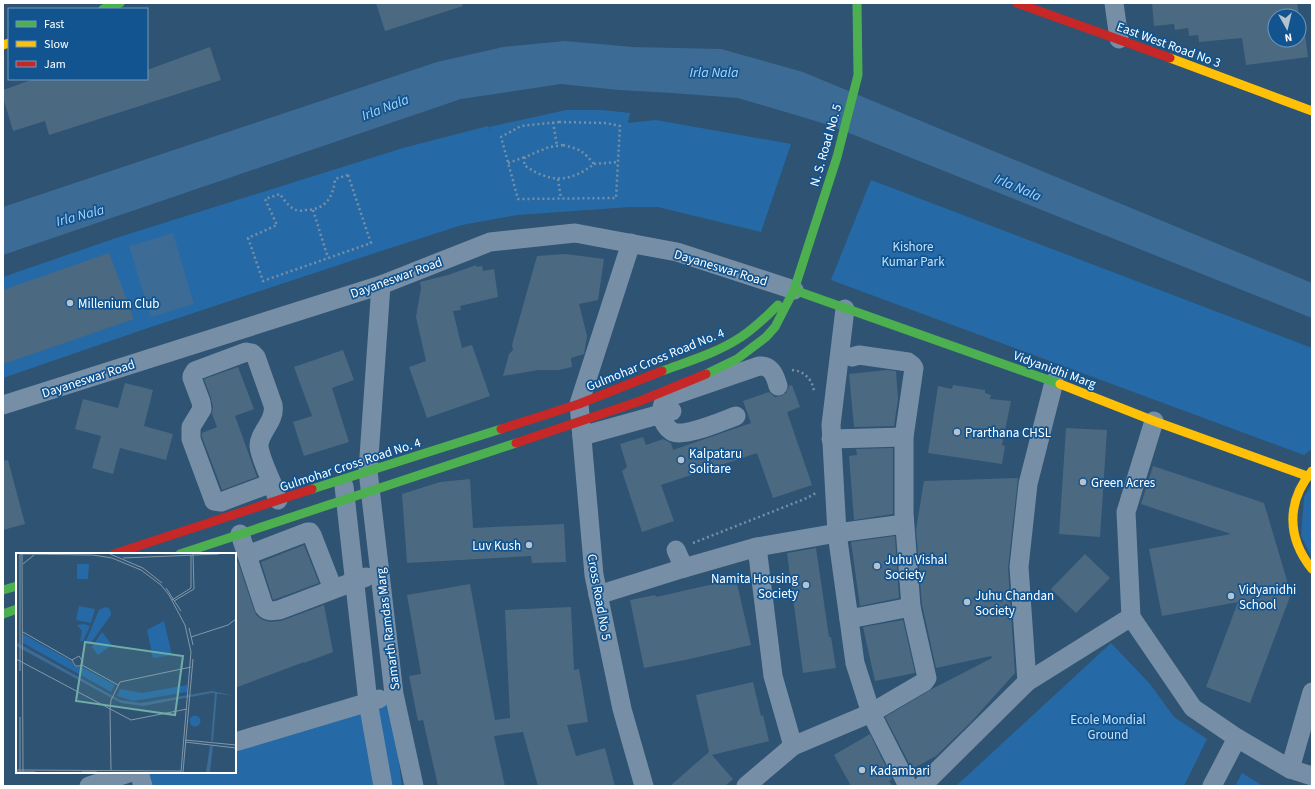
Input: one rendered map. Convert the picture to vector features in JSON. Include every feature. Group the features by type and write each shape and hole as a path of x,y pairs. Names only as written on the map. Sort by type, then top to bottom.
{"street":[{"path":"106,8 120,3"},
{"name":"N. S. Road No. 5","path":"794,290 837,157 858,74 857,3"},
{"name":"East West Road No 3","path":"1017,3 1119,39 1312,111"},
{"path":"1114,3 1119,39"},
{"name":"Dayaneswar Road","path":"3,405 381,285 490,242 575,233 677,252 794,290"},
{"path":"631,244 581,421 667,412"},
{"name":"Samarth Ramdas Marg","path":"381,285 368,471 394,694 414,786"},
{"name":"Vidyanidhi Marg","path":"794,290 1054,382 1154,420 1309,473 1296,496 1292,519 1295,542 1305,562 1312,569"},
{"name":"Gulmohar Cross Road No. 4","path":"183,553 640,401 737,359 763,363 775,327 794,290"},
{"name":"Gulmohar Cross Road No. 4","path":"117,553 275,492 343,479 368,471 581,421 741,336 763,320 794,290"},
{"path":"845,309 828,451 836,533 855,663 871,713 908,786"},
{"path":"246,352 252,353 256,357 273,404 274,411 259,445 275,492 221,502 214,501 192,439 191,428 202,409 192,378 195,371 246,352"},
{"path":"746,786 793,746 871,713 926,681 911,607 904,524 904,440 914,368 908,362 859,355 852,357"},
{"path":"667,412 662,406 668,397 759,366 763,363"},
{"path":"1027,682 1019,567 1028,484 1054,382"},
{"path":"667,412 663,420 668,428 672,432 681,433 736,416"},
{"path":"1154,420 1126,512 1131,617 1193,708 1237,738 1290,769 1312,776"},
{"name":"Cross Road No 5","path":"581,421 594,575 622,709 644,786"},
{"path":"828,451 904,440"},
{"name":"Samarth Ramdas Marg","path":"343,479 368,702 383,786"},
{"path":"598,595 757,547 836,533 904,524"},
{"path":"246,555 310,532 333,589"},
{"path":"240,534 266,610 279,610 354,581 380,573"},
{"path":"757,547 773,676 793,746"},
{"path":"676,550 684,568"},
{"path":"3,590 16,586"},
{"path":"849,619 911,607"},
{"path":"3,614 16,609"},
{"path":"922,786 1027,682 1131,617"},
{"path":"1290,769 1312,692"},
{"path":"236,742 394,694"},
{"path":"1212,786 1237,738"},
{"path":"89,786 129,773"},
{"path":"140,773 143,786"}],"path":[{"path":"552,122 557,146"},
{"path":"552,122 606,123 620,126 616,198 518,200 501,136 522,126 552,122"},
{"path":"508,163 537,151 563,145 584,152 594,164"},
{"path":"525,157 524,166 539,175 558,179 571,177 582,173 594,164 618,162"},
{"path":"348,175 371,243 263,281 248,238 277,225 265,199 280,194 287,204 297,211 314,210 319,208 327,201 334,186 335,179 348,175"},
{"path":"558,179 561,199"},
{"path":"314,210 328,258"},
{"path":"763,363 801,372 812,383 815,394"},
{"path":"676,550 807,498 818,490"}],"green space":[{"path":"566,110 602,110 630,113 628,123 656,120 791,144 761,232 658,207 630,207 517,215 462,225 145,329 3,378 3,277 116,238 403,148 488,126 491,133 489,127"},
{"name":"Kishore Kumar Park","path":"871,180 1312,348 1312,449 1304,455 831,280"},
{"path":"1312,483 1312,558 1301,536 1304,497"},
{"name":"Ecole Mondial Ground","path":"1111,643 1150,684 1174,717 1207,739 1184,786 956,786"},
{"path":"391,700 402,786 148,786 144,774 147,773 236,773 236,745"},
{"path":"1242,773 1263,786 1235,786"}],"water":[{"name":"Irla Nala","path":"565,41 633,47 721,49 803,72 1312,283 1312,318 829,125 738,98 618,90 561,84 461,99 3,255 3,207 437,62 503,47"},
{"path":"173,233 194,304 151,317 129,246"}],"building":[{"path":"376,3 462,3 463,6 385,31"},
{"path":"1152,3 1297,3 1298,8 1267,8 1267,48 1307,48 1308,57 1246,65 1242,38 1199,42 1198,35 1189,36 1188,28 1175,30 1174,24 1154,26"},
{"path":"210,47 221,80 49,135 45,121 13,131 3,97 3,90 31,80 148,80 148,70"},
{"name":"Millenium Club","path":"109,253 134,319 3,364 3,290"},
{"path":"566,254 604,259 598,300 579,304 587,336 584,354 571,358 572,367 559,370 538,370 503,376 509,354 513,350 512,345 537,256"},
{"path":"476,265 476,267 482,266 483,271 494,269 498,297 460,306 461,310 453,311 462,348 472,345 490,396 427,418 409,367 426,361 416,317 421,288 420,282 448,275"},
{"path":"343,350 354,380 332,388 349,442 304,456 293,422 312,416 294,367"},
{"path":"238,367 254,409 235,416 257,477 222,490 202,437 202,433 217,427 212,414 213,407 211,398 204,379"},
{"path":"887,370 896,371 898,399 894,426 854,427 849,374"},
{"path":"125,383 153,390 144,426 173,434 166,460 120,448 113,474 92,468 101,436 75,429 83,399 118,408"},
{"name":"Kalpataru Solitare","path":"792,385 800,407 787,412 812,485 773,498 757,453 661,485 674,521 642,532 622,471 627,467 620,444 643,437 646,445 663,439 671,443 673,450 751,423 743,401 769,392 775,397 781,396 786,393 789,386"},
{"name":"Prarthana CHSL","path":"953,385 985,390 985,393 991,395 990,399 1011,401 1002,445 1005,446 1002,464 928,453 938,386 952,389"},
{"name":"Green Acres","path":"1066,428 1107,430 1100,537 1059,534"},
{"path":"893,448 893,514 854,520 849,456 857,455 856,449"},
{"path":"8,460 25,524 3,530 3,461"},
{"name":"Vidyanidhi School","path":"1153,466 1264,503 1291,594 1250,703 1206,687 1238,602 1162,616 1149,549 1231,534 1141,504"},
{"name":"Juhu Chandan Society","path":"1018,478 1008,568 1015,673 971,722 936,756 912,769 885,717 932,689 992,658 991,656 936,668 922,605 916,530 924,481"},
{"path":"470,479 473,528 564,524 566,562 532,563 531,556 407,563 402,494 440,482"},
{"name":"Juhu Vishal Society","path":"895,536 899,598 860,606 851,542"},
{"path":"304,545 319,583 273,600 261,562"},
{"path":"816,548 829,637 831,637 836,668 803,673 787,553"},
{"path":"1085,554 1110,578 1076,613 1051,589"},
{"path":"238,562 254,610 257,616 263,620 270,622 281,621 324,605 333,652 236,688 236,563"},
{"path":"736,579 751,645 644,668 630,600 655,595 656,597"},
{"path":"470,584 495,720 510,718 505,610 571,607 574,670 579,669 588,722 567,725 576,756 605,748 615,786 538,786 523,732 494,736 505,786 438,786 423,720 418,721 409,676 421,674 407,595"},
{"name":"Juhu Vishal Society","path":"903,620 915,673 875,681 863,627"},
{"path":"753,682 769,741 712,755 733,779 725,786 670,786 709,752 696,695"},
{"name":"Kadambari","path":"870,734 892,779 889,781 892,786 851,786 834,755"}],"traffic: fast":[{"path":"106,8 120,3"},
{"path":"706,374 737,359 766,337 775,327 794,290 837,157 858,75 857,3"},
{"path":"794,290 1060,384"},
{"path":"662,371 703,356 732,343 756,326 778,305"},
{"path":"312,489 501,429"},
{"path":"183,553 516,443"},
{"path":"3,590 16,586"},
{"path":"3,614 16,609"}],"traffic: slow":[{"path":"3,45 8,43"},
{"path":"1170,58 1312,111"},
{"path":"1060,384 1154,421 1307,476"},
{"path":"1312,471 1298,495 1294,507 1293,520 1294,533 1298,545 1312,569"}],"traffic: jam":[{"path":"1017,3 1170,58"},
{"path":"501,429 579,404 662,371"},
{"path":"516,443 640,401 706,374"},
{"path":"117,553 312,489"}],"place":[{"name":"Millenium Club","path":"70,303"},
{"name":"Prarthana CHSL","path":"957,432"},
{"name":"Kalpataru Solitare","path":"681,460"},
{"name":"Green Acres","path":"1083,482"},
{"name":"Luv Kush","path":"529,545"},
{"name":"Juhu Vishal Society","path":"877,566"},
{"name":"Namita Housing Society","path":"806,585"},
{"name":"Vidyanidhi School","path":"1231,596"},
{"name":"Juhu Chandan Society","path":"967,602"},
{"name":"Kadambari","path":"862,770"}]}
